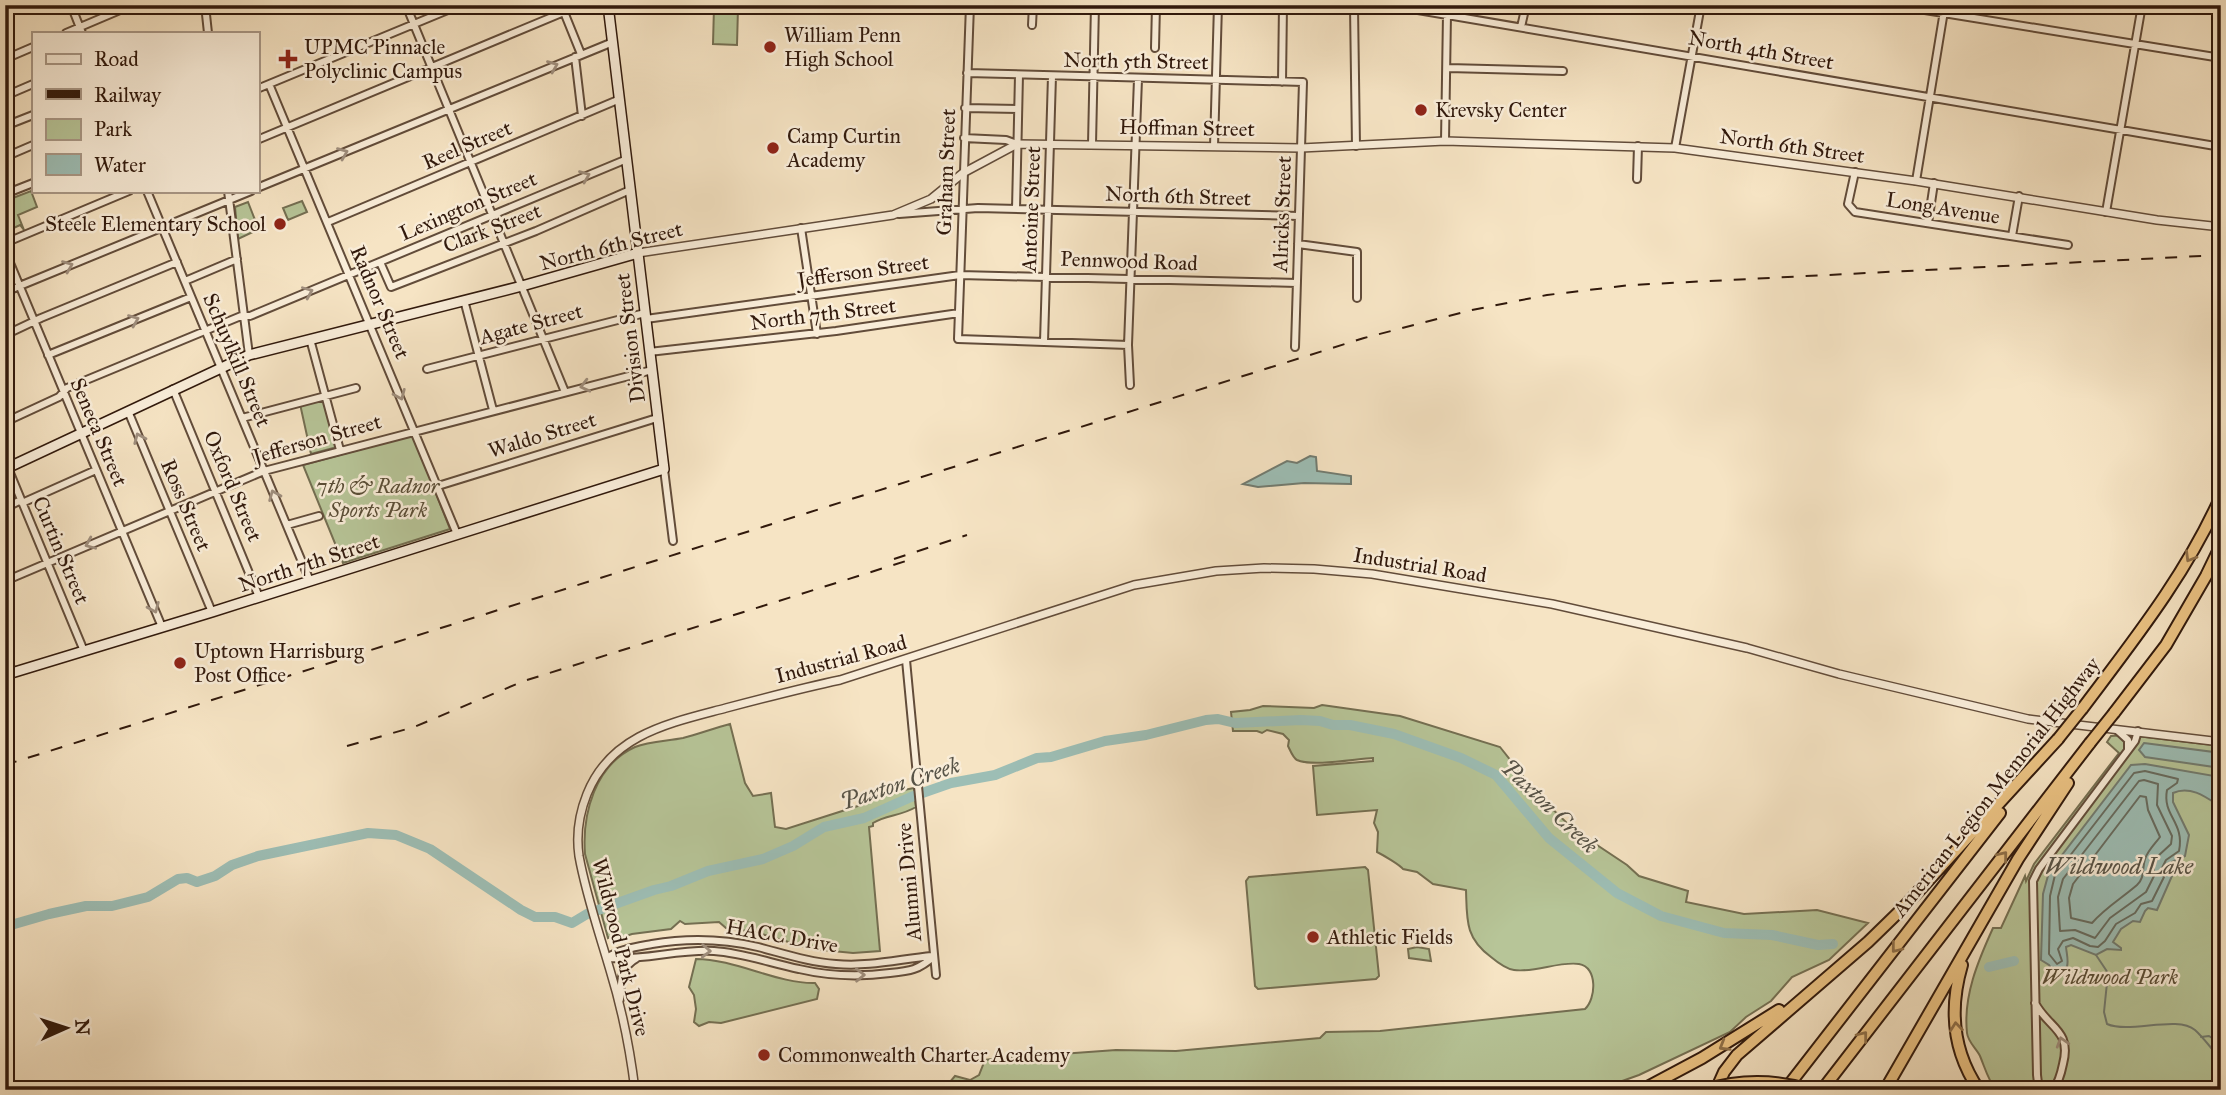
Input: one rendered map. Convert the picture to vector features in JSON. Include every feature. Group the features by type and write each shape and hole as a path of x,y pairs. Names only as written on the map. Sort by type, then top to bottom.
{"highway":[{"name":"American Legion Memorial Highway","path":"1785,1090 2159,606 2201,537 2221,496"},
{"path":"1822,1090 2093,743 2166,645 2221,545"},
{"path":"1716,1090 1728,1067 1742,1050 1841,965 1922,889 2058,739"},
{"path":"1885,1090 2033,834 2093,743"},
{"path":"1969,946 1956,989 1955,1026 1963,1060 1979,1090"},
{"path":"1642,1090 1745,1033 1841,965"},
{"path":"1706,1090 1735,1083 1756,1082 1810,1090"}],"main road":[{"name":"Division Street","path":"608,5 664,469"},
{"name":"North 6th Street","path":"6,466 249,355 522,286 638,253"},
{"name":"North 7th Street","path":"9,674 664,469"}],"street":[{"path":"71,5 81,30 132,5"},
{"path":"205,5 208,32"},
{"path":"406,5 565,391"},
{"path":"259,88 460,5"},
{"name":"Graham Street","path":"970,5 958,339 1044,342"},
{"path":"1032,25 1033,5"},
{"path":"1091,144 1095,5"},
{"path":"1155,48 1156,5"},
{"name":"North 4th Street","path":"1168,5 1412,9 2221,147"},
{"path":"1521,27 1526,5"},
{"path":"1675,148 1701,5"},
{"path":"1894,5 2221,58"},
{"path":"1916,181 1945,5"},
{"path":"2106,212 2142,5"},
{"path":"1214,146 1218,6"},
{"path":"1282,82 1283,6"},
{"path":"1354,7 1356,146"},
{"path":"259,139 564,12 578,56 582,116"},
{"path":"1445,141 1447,14"},
{"path":"259,187 613,41"},
{"path":"5,59 32,47"},
{"path":"1448,68 1563,71"},
{"name":"North 5th Street","path":"967,74 1303,82"},
{"path":"1016,209 1019,75"},
{"name":"Antoine Street","path":"1044,342 1052,76"},
{"path":"1130,385 1128,345 1138,79"},
{"name":"Alricks Street","path":"1295,347 1303,82"},
{"path":"5,96 32,84"},
{"name":"Radnor Street","path":"269,84 457,534"},
{"name":"Reel Street","path":"328,222 620,99"},
{"path":"965,107 1018,108"},
{"path":"5,127 32,115"},
{"name":"Hoffman Street","path":"964,138 1006,140 1017,144 1301,148 1356,146"},
{"name":"North 6th Street","path":"1356,146 1445,141 1675,148 1934,183 2106,212 2221,227"},
{"name":"Hoffman Street","path":"893,215 931,199 963,173 1017,144"},
{"path":"5,157 32,145"},
{"path":"1637,179 1639,146"},
{"name":"Lexington Street","path":"5,422 59,397 67,388 205,330 250,316 627,159"},
{"name":"Long Avenue","path":"1854,172 1848,204 1852,210 2068,245"},
{"path":"5,194 32,183"},
{"path":"1928,223 1934,183"},
{"name":"Clark Street","path":"380,262 391,287 630,190"},
{"path":"5,243 127,192"},
{"name":"Schuylkill Street","path":"147,192 310,581"},
{"path":"228,192 249,355"},
{"path":"5,292 249,192"},
{"path":"2012,236 2020,196"},
{"name":"North 6th Street","path":"638,253 893,215 962,208 1299,216"},
{"path":"801,228 817,334"},
{"path":"1298,244 1357,252 1357,298"},
{"name":"Seneca Street","path":"5,251 162,627"},
{"path":"185,281 237,259"},
{"path":"5,335 177,262"},
{"name":"Pennwood Road","path":"960,275 1297,283"},
{"name":"Jefferson Street","path":"645,316 960,275"},
{"path":"48,355 191,296"},
{"path":"464,300 493,410"},
{"name":"North 7th Street","path":"649,352 817,334 959,313"},
{"name":"Agate Street","path":"427,369 645,316"},
{"path":"310,339 340,450"},
{"path":"1044,342 1128,345"},
{"name":"Jefferson Street","path":"5,581 264,471 652,370"},
{"path":"242,418 356,388"},
{"name":"Oxford Street","path":"173,389 259,597"},
{"name":"Ross Street","path":"128,411 212,612"},
{"name":"Waldo Street","path":"438,486 657,418"},
{"name":"Curtin Street","path":"6,466 84,651"},
{"name":"Division Street","path":"664,469 673,541"},
{"path":"5,508 96,470"},
{"path":"287,526 319,516"},
{"name":"Industrial Road","path":"625,744 670,723 840,680 1134,584 1216,571 1264,568 1372,574 1552,604 1747,648 1839,674 2028,719 2221,742"},
{"path":"5,654 9,674"},
{"name":"Alumni Drive","path":"906,660 936,975 921,968"},
{"path":"2116,729 2128,740 2127,751"},
{"path":"2044,1090 2037,1079 2033,881 2039,869 2135,741 2138,731"},
{"name":"Wildwood Park Drive","path":"625,744 608,760 594,779 580,819 579,855 620,1005 635,1090"},
{"path":"919,958 926,950 932,934"},
{"name":"HACC Drive","path":"607,958 615,952 648,945 703,940 743,944 803,960 843,965 881,964 934,956"},
{"name":"HACC Drive","path":"607,958 715,951 754,957 812,972 855,976 921,968"},
{"path":"921,968 934,956"},
{"path":"620,1005 622,973 629,963 639,957"},
{"path":"2034,1001 2062,1035 2065,1045 2062,1070 2053,1090"}],"green space":[{"path":"714,7 738,8 737,45 713,44"},
{"path":"31,191 37,207 18,215 24,230 20,225 7,231 9,237 6,238 5,201"},
{"path":"302,201 307,212 288,220 283,208"},
{"path":"248,202 257,225 255,231 238,239 235,207"},
{"path":"324,397 337,447 311,454 300,404"},
{"name":"7th & Radnor Sports Park","path":"413,435 450,529 343,563 303,465"},
{"path":"1322,705 1400,716 1500,747 1538,795 1573,829 1639,876 1688,891 1686,902 1744,914 1817,910 1868,923 1829,960 1792,977 1771,1001 1746,1017 1730,1032 1639,1075 1597,1090 934,1090 950,1082 955,1076 970,1080 979,1075 985,1060 992,1059 1116,1050 1176,1051 1320,1038 1326,1032 1380,1031 1585,1009 1591,998 1593,984 1590,971 1585,966 1563,964 1514,970 1496,961 1476,943 1469,928 1466,890 1433,884 1417,872 1403,869 1377,852 1378,832 1374,823 1377,810 1317,815 1313,766 1373,761 1373,758 1304,762 1294,758 1288,746 1289,740 1283,734 1267,730 1262,733 1233,731 1231,712 1263,706 1314,708"},
{"path":"730,724 745,783 753,796 771,793 775,827 786,829 861,805 896,788 914,788 916,807 878,820 869,827 880,951 853,953 812,949 755,932 726,928 719,922 685,924 680,921 671,929 632,934 617,939 612,936 608,938 585,854 589,807 601,778 621,755 635,747 683,738"},
{"name":"Wildwood Park","path":"2128,735 2221,746 2221,1090 1996,1090 1967,1033 1967,1006 1977,966 1993,928 2001,928 2025,876 2026,881 2034,864 2119,753 2107,742 2111,736"},
{"name":"Athletic Fields","path":"1365,867 1368,870 1379,976 1376,979 1258,989 1255,986 1246,881 1249,877"},
{"path":"1408,949 1429,949 1431,961 1409,958"},
{"path":"696,959 726,963 786,980 815,983 819,989 817,999 699,1026 694,1022 694,995 689,987"}],"water":[{"path":"1310,456 1316,457 1317,471 1351,476 1351,484 1304,483 1258,487 1243,484 1287,461 1297,463"},
{"path":"2144,743 2221,753 2221,768 2145,757 2139,750"},
{"name":"Wildwood Lake","path":"2145,764 2220,777 2220,783 2216,785 2221,786 2221,807 2192,791 2173,793 2173,802 2189,835 2185,856 2172,862 2169,869 2172,876 2157,910 2148,908 2140,922 2133,921 2121,929 2113,942 2121,950 2107,949 2096,955 2071,945 2066,947 2066,968 2054,973 2049,965 2041,960 2043,894 2049,872 2131,765"}],"waterway":[{"name":"Paxton Creek","path":"5,929 49,914 86,906 112,906 148,897 178,879 187,878 197,882 258,856 368,833 396,835 430,849 521,910 535,917 555,917 572,923 587,914 708,871 763,859 793,846 824,827 864,818 951,783 995,775 1037,758 1051,757 1105,741 1218,719 1235,723 1301,720 1350,725 1394,734 1461,758 1496,775 1549,838 1617,893 1661,916 1724,933 1772,935 1818,945 1833,944"},
{"path":"2096,955 2108,973 2104,1012 2107,1024 2117,1027 2165,1024 2187,1026 2195,1030 2221,1059"},
{"name":"Paxton Creek","path":"1989,967 2014,961"},
{"path":"2201,1037 2209,1036 2221,1044"}],"railway":[{"path":"5,765 1364,338 1472,310 1547,295 1631,285 2221,255"},
{"path":"894,559 967,535"},
{"path":"347,746 414,727 524,681 906,561"}],"place":[{"name":"William Penn High School","path":"770,47"},
{"name":"UPMC Pinnacle Polyclinic Campus","path":"288,59"},
{"name":"Krevsky Center","path":"1421,110"},
{"name":"Camp Curtin Academy","path":"773,148"},
{"name":"Steele Elementary School","path":"280,224"},
{"name":"Uptown Harrisburg Post Office","path":"180,663"},
{"name":"Athletic Fields","path":"1313,937"},
{"name":"Commonwealth Charter Academy","path":"764,1055"}]}
